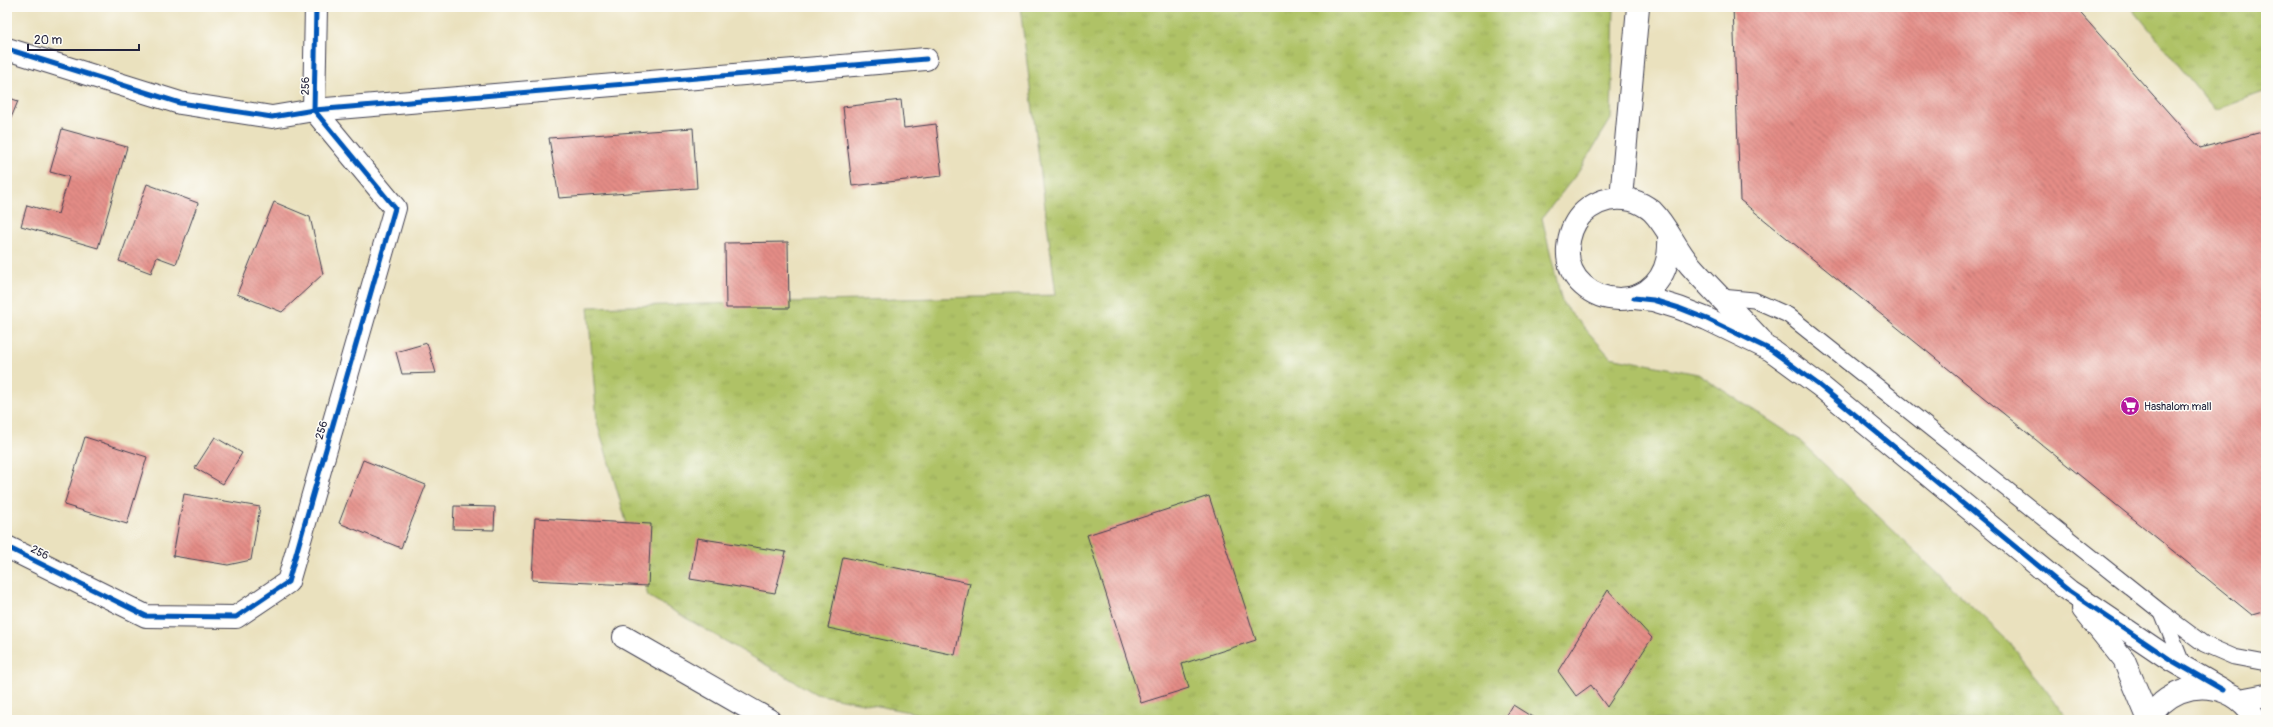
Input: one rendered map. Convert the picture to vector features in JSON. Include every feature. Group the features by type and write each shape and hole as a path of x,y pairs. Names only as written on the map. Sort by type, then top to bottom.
{"street":[{"name":"256","path":"7,546 146,616 236,617 288,582 394,208 314,110 316,7"},
{"path":"1621,198 1638,7"},
{"path":"7,49 180,103 272,117 314,110 926,59"},
{"path":"1771,350 1690,265 1669,236 1662,222 1651,210 1637,201 1621,198 1603,200 1588,208 1576,221 1569,236 1568,254 1572,271 1582,284 1596,295 1613,300 1634,298 1653,300 1679,308 1707,319 1771,350 1819,385 2069,591 2184,668 2232,695 2252,711 2256,720"},
{"path":"1634,298 1646,292 1658,282 1666,268 1670,253 1669,236"},
{"path":"2069,591 2124,660 2149,720"},
{"path":"624,637 769,720"},
{"path":"2149,720 2161,704 2174,695 2188,689 2204,687 2232,695 2266,695"}],"lane":[{"path":"1721,297 1754,300 1788,315 2161,612 2204,644 2234,657 2266,663"},
{"path":"2161,612 2184,668"}],"green space":[{"path":"1020,7 1614,7 1611,119 1579,171 1542,218 1562,302 1610,357 1698,374 1798,439 2008,641 2069,720 950,720 816,694 648,596 597,422 588,307 1056,295"},
{"path":"2131,7 2266,7 2266,91 2215,110"}],"building":[{"name":"Hashalom mall","path":"1733,7 2075,7 2200,148 2266,131 2266,611 2252,615 1740,200"},
{"path":"7,97 18,101 7,128"},
{"path":"901,100 904,128 936,124 942,176 852,186 843,107"},
{"path":"693,128 697,188 559,198 549,138"},
{"path":"62,129 127,147 98,248 21,226 27,205 58,214 69,177 50,172"},
{"path":"147,184 198,203 176,264 157,257 151,273 119,261"},
{"path":"274,202 310,217 323,274 282,312 237,294"},
{"path":"788,242 789,308 726,308 725,243"},
{"path":"427,343 436,373 402,374 396,352"},
{"path":"85,437 147,457 127,524 64,505"},
{"path":"215,437 242,453 223,484 195,468"},
{"path":"363,460 426,485 401,548 339,523"},
{"path":"184,494 260,507 251,560 228,565 173,556"},
{"path":"1209,496 1256,640 1182,664 1189,688 1141,703 1087,535"},
{"path":"454,506 495,507 494,530 453,529"},
{"path":"535,518 651,524 648,586 532,580"},
{"path":"697,538 786,552 775,593 690,579"},
{"path":"843,557 970,583 955,655 828,628"},
{"path":"1608,590 1652,638 1607,707 1591,685 1576,696 1558,671"},
{"path":"1513,705 1537,720 1504,720"}],"cycle path":[{"path":"7,547 146,616 236,617 288,582 395,208 314,110 316,7"},
{"path":"7,49 180,103 272,117 314,110 926,59"},
{"path":"1634,298 1653,300 1679,308 1707,319 1771,350 1819,385 2069,591 2171,660 2223,690"}],"place":[{"name":"Hashalom mall","path":"2130,406"}]}
